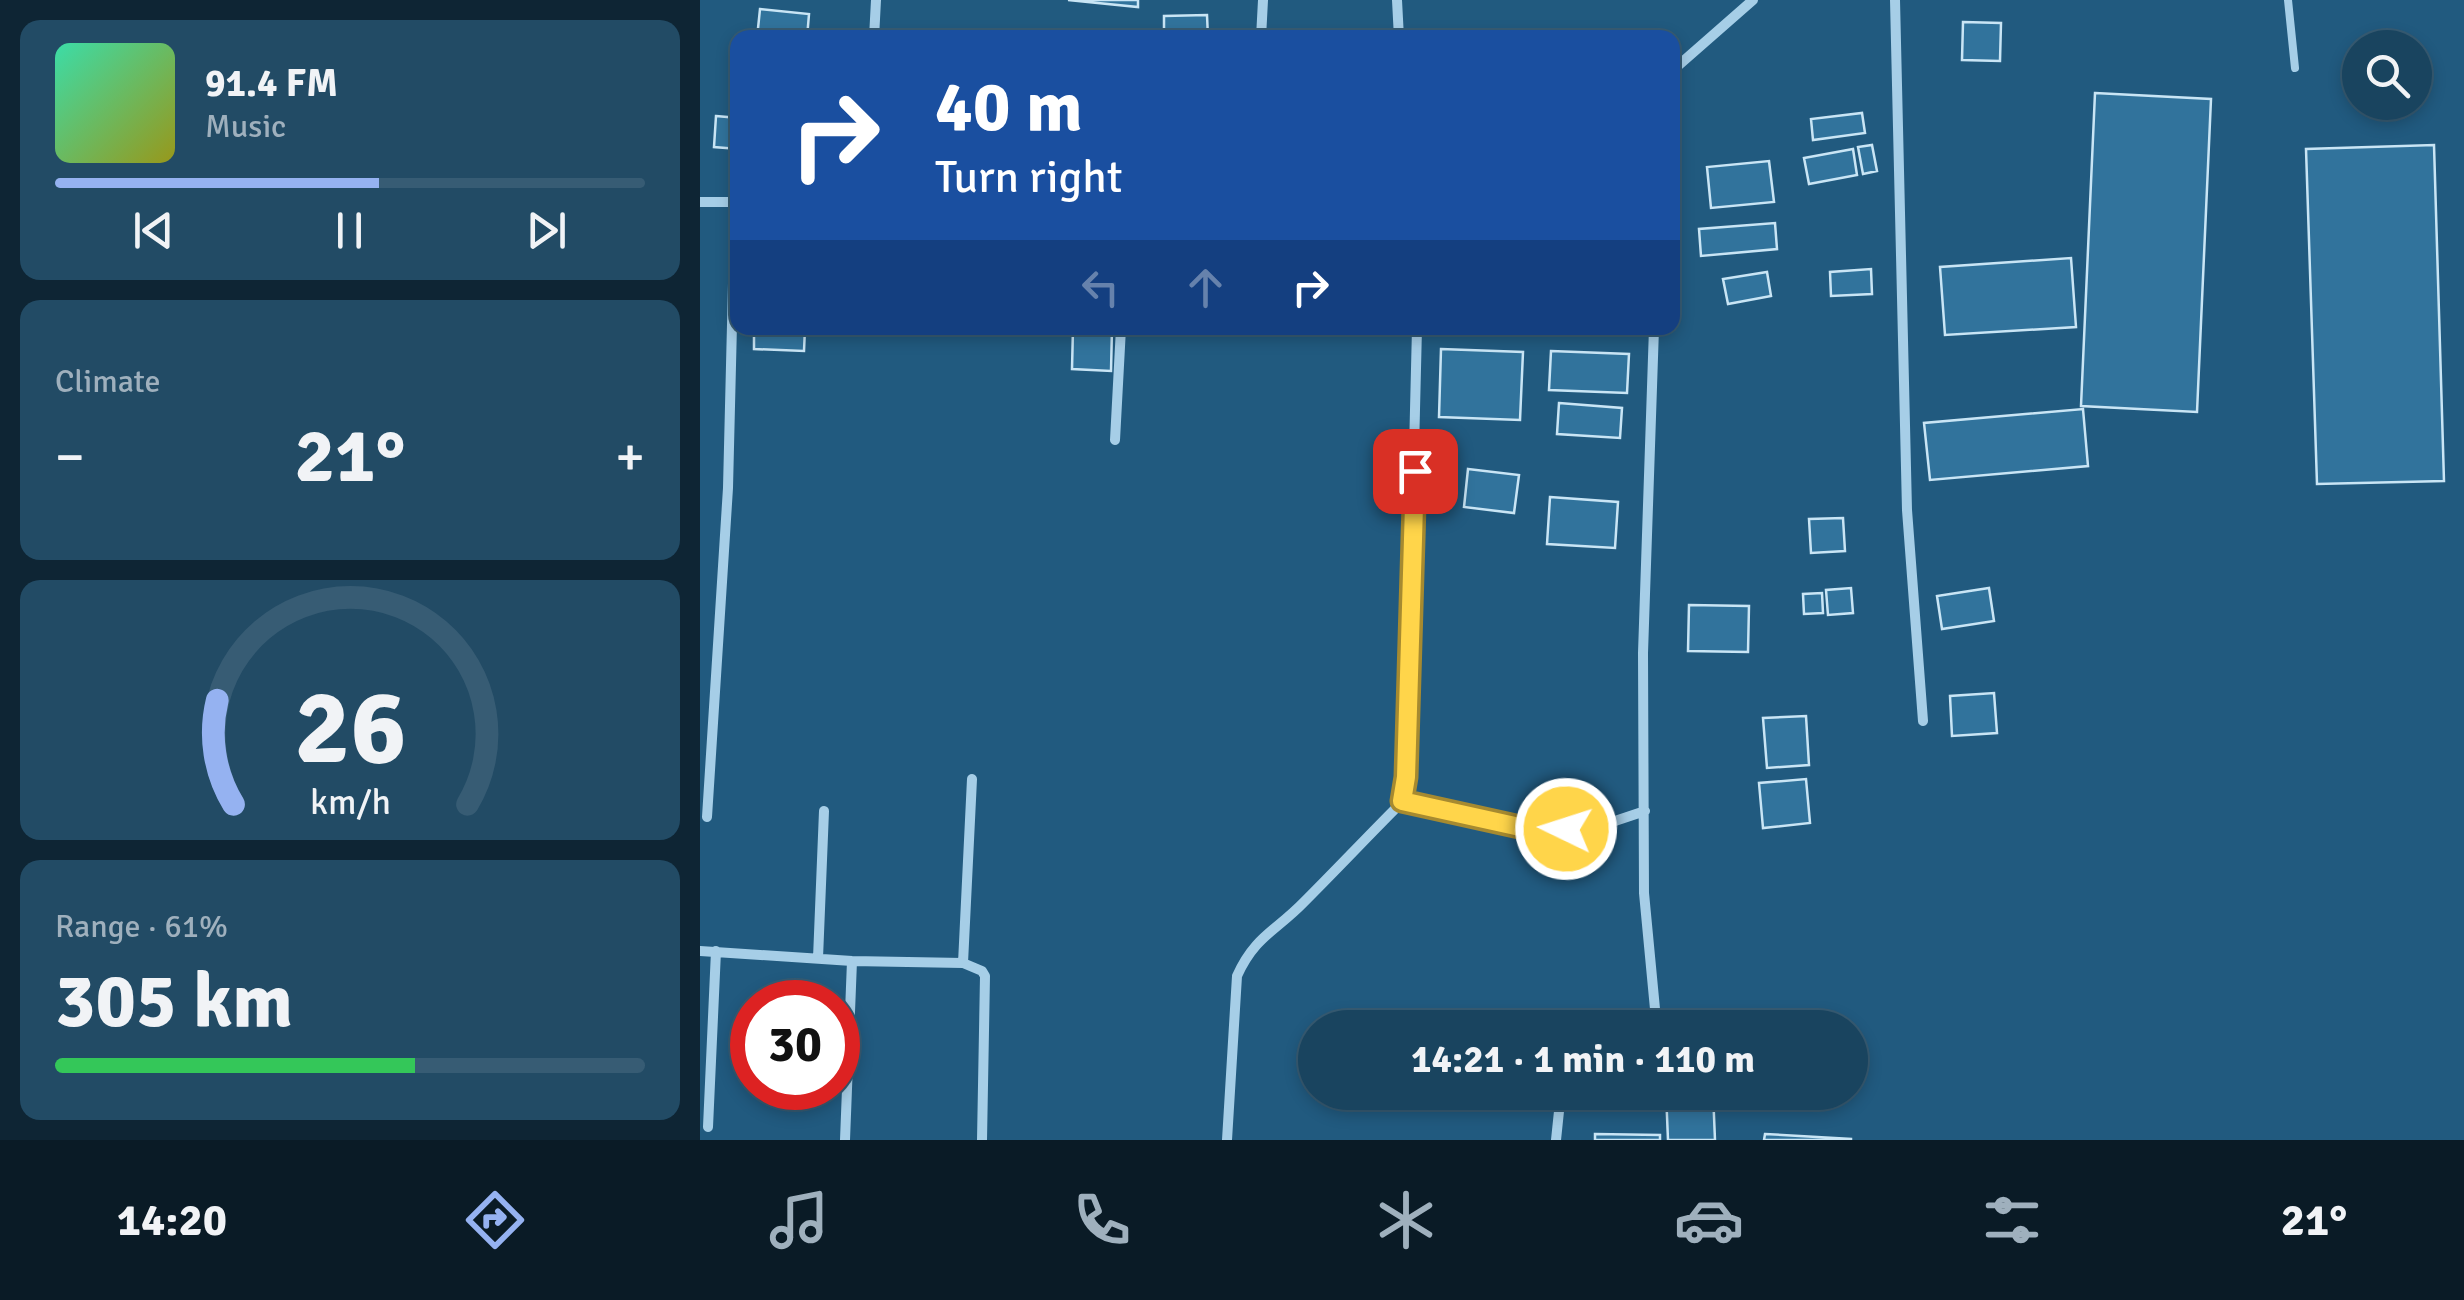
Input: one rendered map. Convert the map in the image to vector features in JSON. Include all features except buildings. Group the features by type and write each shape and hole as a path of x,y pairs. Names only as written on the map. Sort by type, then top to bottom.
{"street":[{"path":"874,30 876,0"},
{"path":"1261,30 1263,0"},
{"path":"1397,0 1399,30"},
{"path":"1680,65 1754,0"},
{"path":"1895,0 1907,510 1923,721"},
{"path":"700,202 730,202"},
{"path":"707,817 728,488 732,335"},
{"path":"1115,440 1120,335"},
{"path":"1227,1140 1238,976 1246,956 1268,931 1294,913 1402,801 1408,738 1417,335"},
{"path":"1654,335 1643,653 1644,893 1655,1009"},
{"path":"963,964 972,779"},
{"path":"1402,801 1538,831 1594,828 1646,811"},
{"path":"818,958 824,812"},
{"path":"708,1127 716,951"},
{"path":"700,952 963,964 977,968 985,976 982,1140"},
{"path":"845,1140 852,961"},
{"path":"1556,1140 1559,1110"}],"lane":[{"path":"2288,0 2295,68"}],"route":[{"path":"1415,471 1406,777 1402,801 1538,831 1566,829"}]}
